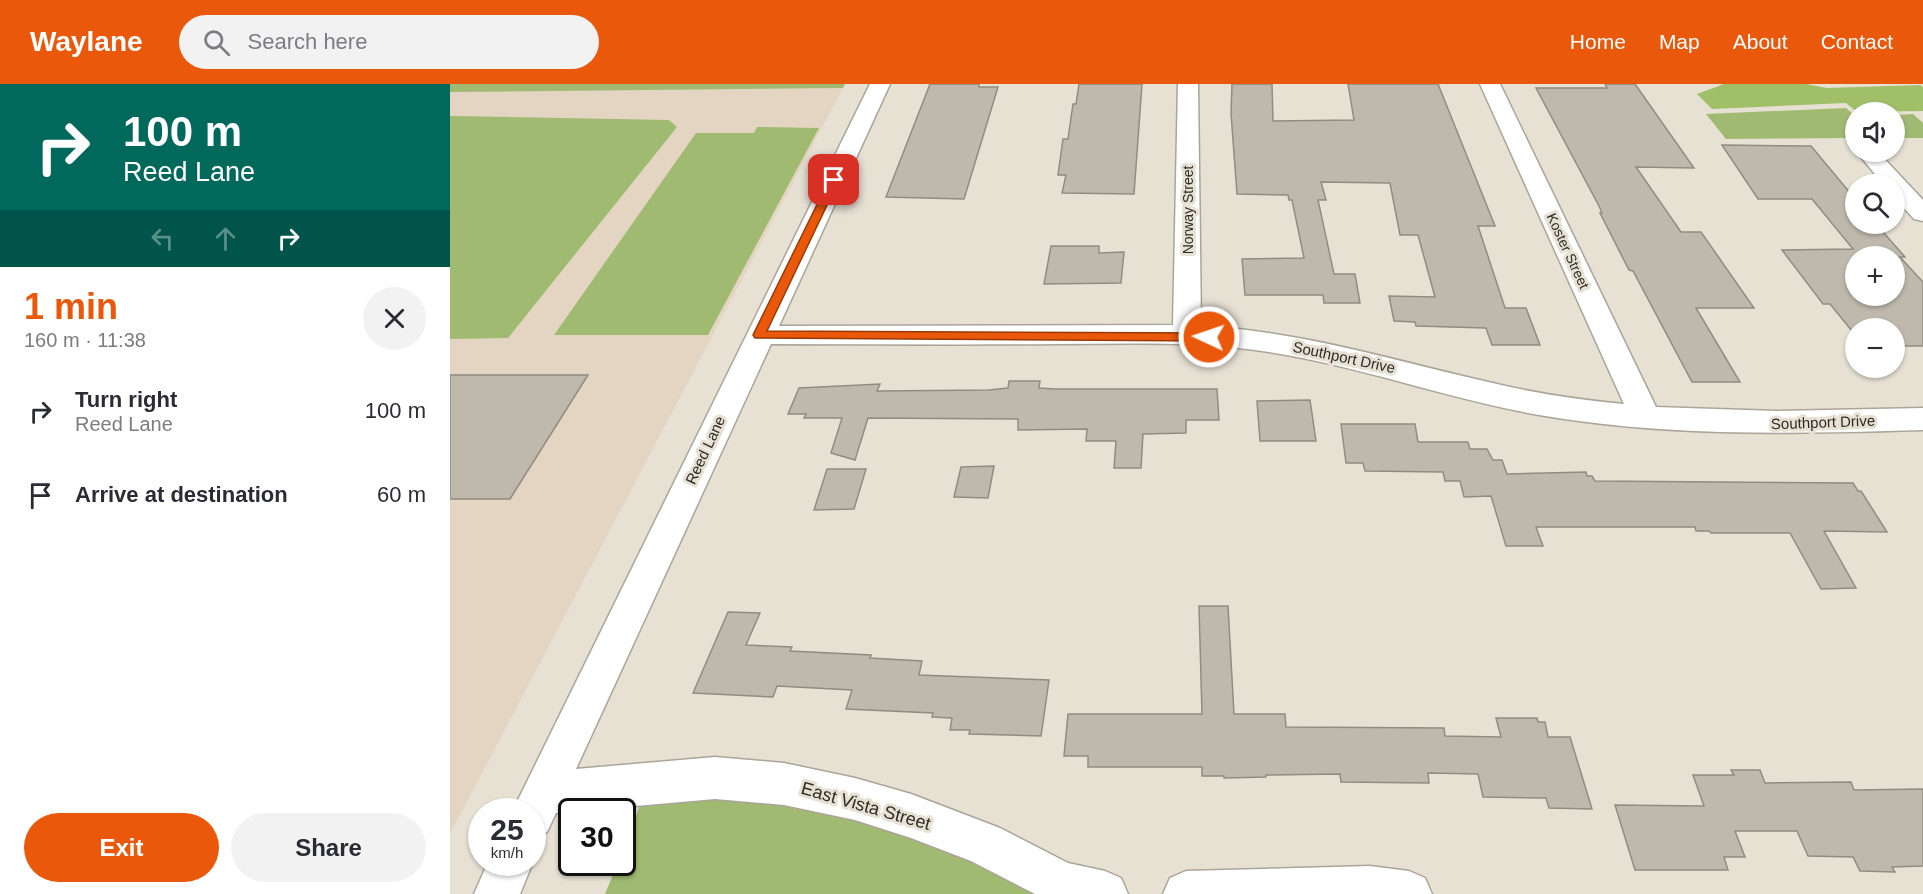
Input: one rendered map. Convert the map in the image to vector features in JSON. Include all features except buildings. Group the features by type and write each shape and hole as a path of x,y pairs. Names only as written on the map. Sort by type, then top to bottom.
{"street":[{"name":"Reed Lane","path":"541,798 880,84"},
{"name":"Norway Street","path":"1187,335 1188,84"},
{"name":"Koster Street","path":"1491,84 1645,417"},
{"path":"1875,162 1923,214"},
{"name":"Southport Drive","path":"759,335 1187,335 1292,345 1536,403 1695,423 1753,424 1923,419"},
{"name":"East Vista Street","path":"546,804 716,778 784,784 855,799 911,816 984,844 1063,884 1104,894"},
{"path":"497,894 505,876"},
{"path":"1186,894 1370,889 1409,894"}],"shaded area":[{"path":"450,84 845,84 468,798 450,834"}],"green space":[{"path":"450,84 845,84 843,88 450,92"},
{"path":"1724,84 1806,84 1827,88 1920,85 1923,87 1923,111 1905,111 1905,102 1845,102 1712,109 1697,94"},
{"path":"1845,108 1845,138 1726,139 1706,114"},
{"path":"1905,114 1913,114 1923,123 1923,138 1905,138"},
{"path":"450,116 669,120 677,127 508,338 450,339"},
{"path":"757,127 819,128 708,335 554,335 696,133 754,133"},
{"path":"715,778 1105,894 605,894 613,876 636,876 636,816 648,784"}],"route":[{"path":"834,180 759,335 1187,335 1209,337"}]}
